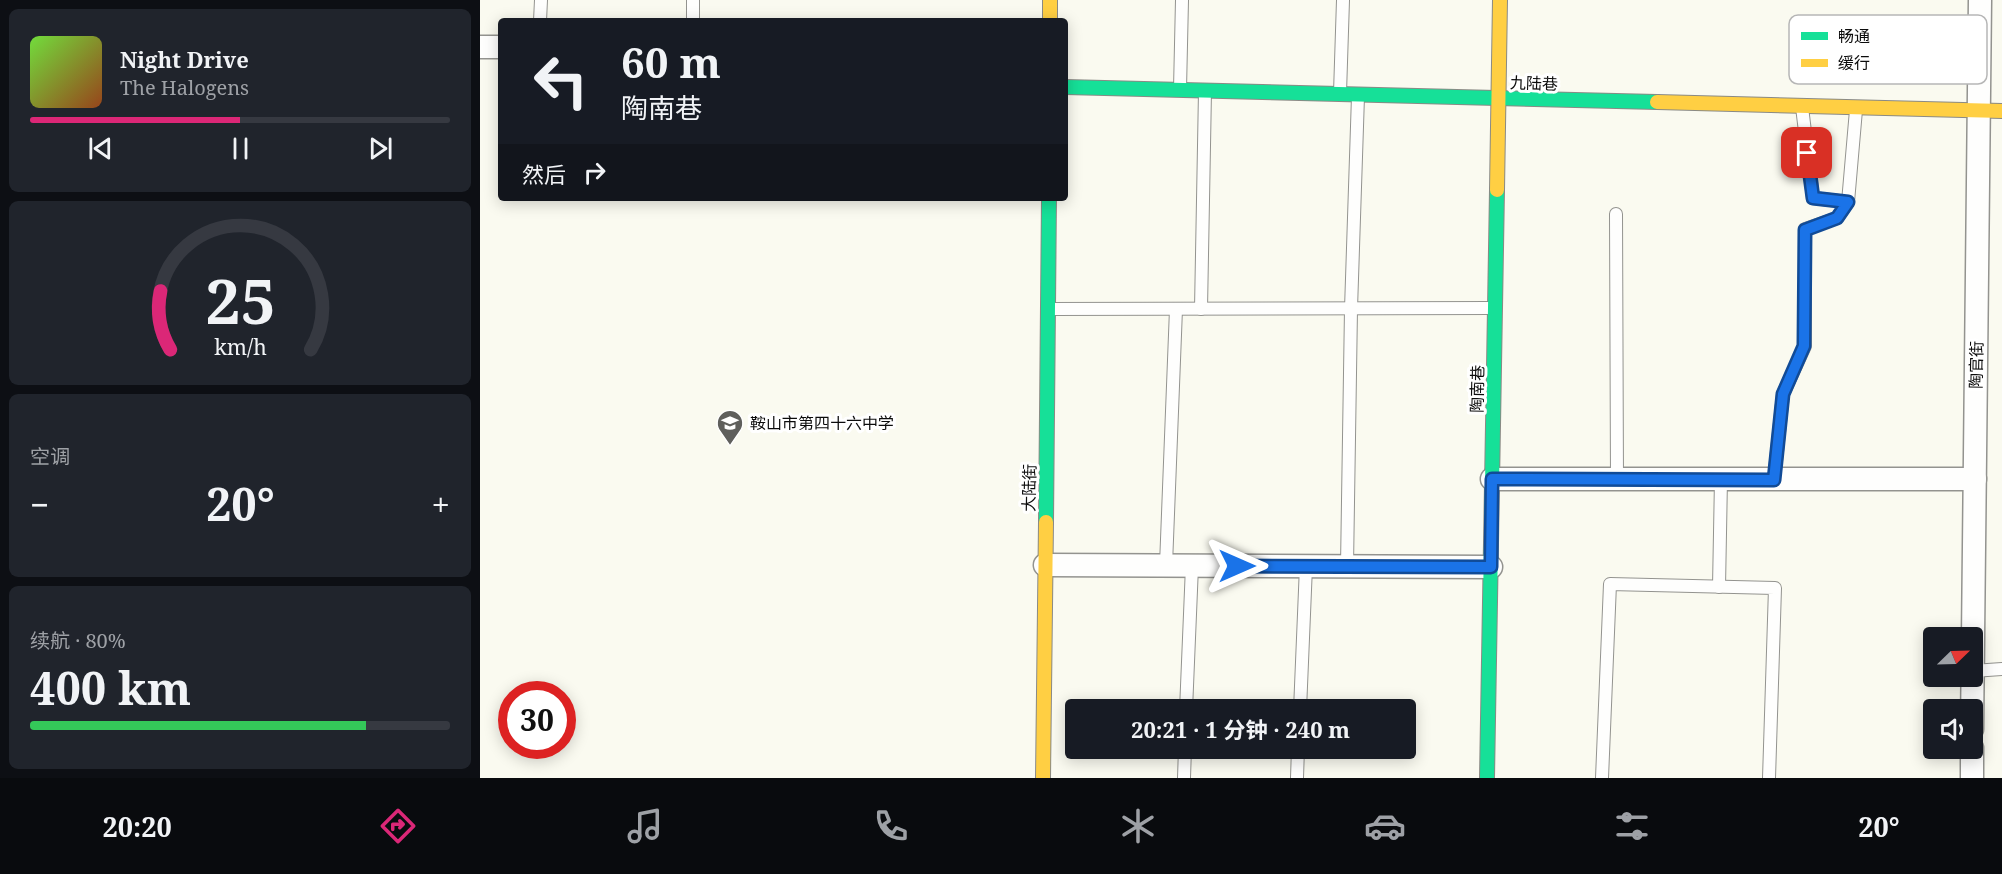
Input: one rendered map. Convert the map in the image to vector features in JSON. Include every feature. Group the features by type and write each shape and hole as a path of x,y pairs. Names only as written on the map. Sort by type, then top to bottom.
{"street":[{"path":"1050,0 1050,18"},
{"name":"陶南巷","path":"1487,778 1500,0"},
{"name":"陶官街","path":"1980,0 1980,15"},
{"path":"480,47 498,47"},
{"name":"陶官街","path":"1973,627 1979,84"},
{"name":"九陆巷","path":"1068,87 2002,111"},
{"name":"大陆街","path":"1043,778 1048,201"},
{"path":"1492,479 1975,479"},
{"path":"1045,565 1491,567"},
{"path":"1972,759 1972,778"}],"lane":[{"path":"540,18 541,0"},
{"path":"693,0 693,18"},
{"path":"1180,90 1182,0"},
{"path":"1340,94 1343,0"},
{"path":"1201,309 1205,90"},
{"path":"1347,566 1351,309 1358,94"},
{"path":"1802,106 1813,198 1848,202"},
{"path":"1774,480 1783,394 1804,346 1805,230 1837,218 1848,202 1857,108"},
{"path":"1616,214 1617,479"},
{"path":"1047,309 1495,308"},
{"path":"1166,565 1176,309"},
{"path":"1719,587 1721,479"},
{"path":"1186,699 1192,566"},
{"path":"1300,699 1306,566"},
{"path":"1602,778 1610,584 1775,588 1769,778"},
{"path":"1983,670 2002,669"},
{"path":"1184,778 1185,759"},
{"path":"1297,778 1298,759"}],"traffic: fast":[{"path":"1068,87 1657,102"},
{"path":"1487,778 1497,190"},
{"path":"1046,522 1049,201"}],"traffic: slow":[{"path":"1050,0 1050,18"},
{"path":"1497,190 1500,0"},
{"path":"1657,102 2002,111"},
{"path":"1043,778 1046,522"}],"place":[{"name":"鞍山市第四十六中学","path":"730,446"}],"route":[{"path":"1237,566 1491,567 1492,479 1774,480 1783,394 1804,346 1805,230 1837,218 1848,202 1813,198 1807,153"}]}
